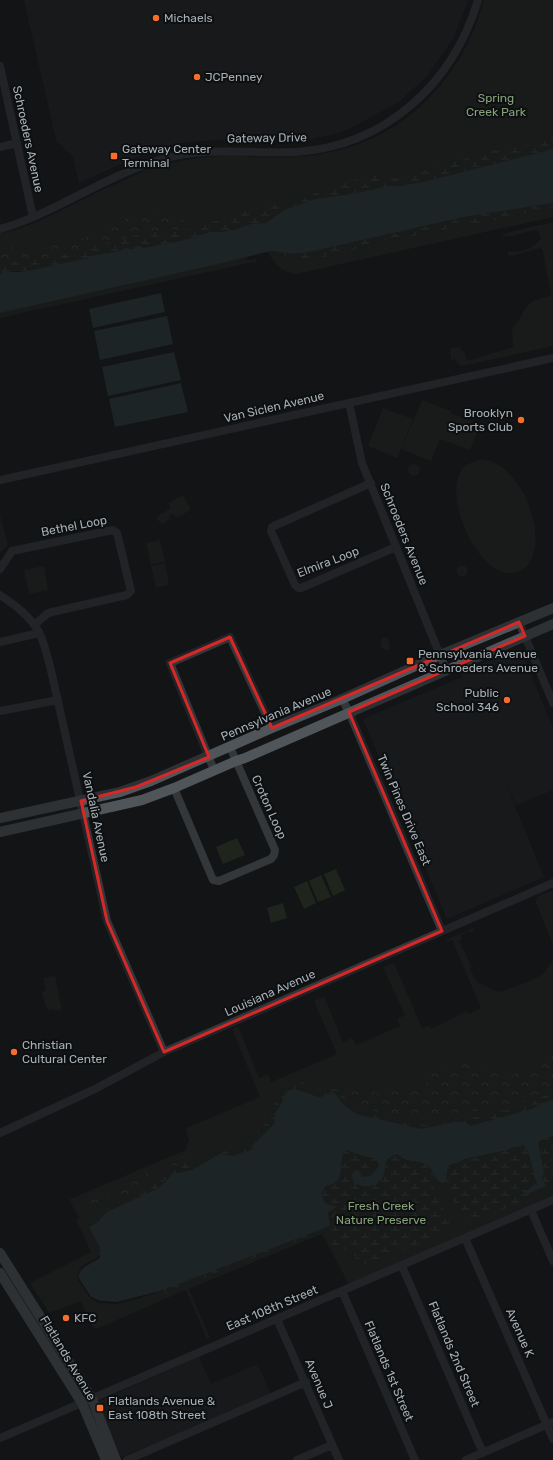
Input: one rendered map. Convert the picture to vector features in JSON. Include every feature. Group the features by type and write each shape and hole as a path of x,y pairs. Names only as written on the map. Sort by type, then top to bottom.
{"main road":[{"name":"Pennsylvania Avenue","path":"0,818 136,787 209,757 440,655 553,608"},
{"path":"0,832 142,800 174,788 553,624"},
{"name":"Flatlands Avenue","path":"0,1253 87,1401 116,1460"},
{"name":"Flatlands Avenue","path":"0,1273 3,1283 87,1401 106,1460"}],"street":[{"name":"Gateway Drive","path":"0,228 33,217 135,168 173,156 209,151 280,152 307,150 344,143 364,135 408,109 437,80 459,48 470,26 478,0"},
{"name":"Schroeders Avenue","path":"0,66 1,79 33,217"},
{"path":"0,147 17,143"},
{"name":"Van Siclen Avenue","path":"0,480 553,358"},
{"name":"Schroeders Avenue","path":"349,403 362,463 446,670"},
{"name":"Elmira Loop","path":"371,483 274,526 272,527 271,531 295,585 298,588 396,547"},
{"name":"Bethel Loop","path":"0,569 12,551 113,530 118,533 131,591 129,594 52,612 47,614 34,625"},
{"name":"Vandalia Avenue","path":"0,595 22,612 39,633 50,666 107,921 164,1052"},
{"path":"519,622 553,703"},
{"path":"0,642 39,633"},
{"path":"214,770 170,663 230,637 272,728"},
{"name":"Twin Pines Drive East","path":"342,699 349,712 442,931"},
{"path":"0,711 58,700"},
{"name":"Croton Loop","path":"174,788 213,880 219,881 272,859 275,850 230,747"},
{"name":"Louisiana Avenue","path":"0,1133 82,1095 164,1052 553,883"},
{"name":"East 108th Street","path":"0,1438 553,1200"},
{"path":"531,1210 553,1261"},
{"name":"Avenue K","path":"465,1238 550,1424 553,1438"},
{"name":"Flatlands 2nd Street","path":"402,1266 483,1453"},
{"path":"3,1283 16,1278"},
{"name":"Flatlands 1st Street","path":"342,1291 415,1460"},
{"name":"Avenue J","path":"277,1319 339,1460"},
{"path":"127,1460 306,1382"},
{"path":"466,1460 550,1424"},
{"path":"297,1460 332,1445"}],"highlighted area":[{"path":"519,622 525,636 349,712 442,931 164,1052 107,921 81,801 136,787 209,757 170,663 230,637 272,728"}],"shaded area":[{"path":"24,0 468,0 454,37 428,75 399,102 349,129 311,139 284,141 218,140 186,142 152,150 79,183 73,157 56,140"},
{"path":"553,149 553,203 464,217 309,252 294,254 271,251 0,313 0,274 4,271 27,271 88,258 90,256 120,251 125,248 133,249 138,245 143,248 184,240 209,232 224,232 251,224 266,223 284,210 315,199 427,181"},
{"path":"161,293 165,312 93,328 89,309"},
{"path":"167,316 173,344 100,360 94,331"},
{"path":"174,352 181,380 108,396 102,367"},
{"path":"181,383 188,412 115,427 109,399"},
{"path":"520,648 553,728 553,790 516,805 504,779 544,877 447,919 363,719 462,677 461,673"},
{"path":"292,1089 303,1091 321,1098 333,1091 343,1104 357,1114 421,1129 454,1122 466,1122 470,1126 532,1109 542,1103 553,1100 553,1136 541,1140 538,1143 544,1172 542,1178 546,1186 528,1194 520,1190 528,1190 533,1185 538,1185 529,1153 523,1145 464,1159 450,1165 448,1166 446,1180 444,1183 439,1181 427,1165 422,1162 405,1159 397,1154 388,1159 382,1178 379,1182 371,1186 362,1186 353,1182 352,1176 354,1172 359,1170 362,1177 372,1176 379,1165 375,1158 345,1150 340,1176 333,1184 326,1186 321,1194 325,1203 337,1207 328,1212 330,1225 325,1228 160,1291 117,1302 100,1301 91,1297 78,1277 84,1267 100,1258 99,1253 101,1250 89,1227 98,1222 105,1213 159,1188 173,1174 192,1170 220,1154 233,1156 251,1150 255,1143 275,1123 274,1114 279,1108 286,1092"},
{"path":"199,1357 211,1384 258,1364 270,1393 223,1415 121,1457 97,1402"}],"green space":[{"name":"Spring Creek Park","path":"484,0 553,0 553,149 0,274 0,233 18,229 36,222 148,169 196,158 317,155 353,146 383,133 404,120 423,104 454,67 466,46"},
{"path":"553,137 553,149 427,181 315,199 284,210 266,223 251,224 224,232 209,232 184,240 143,248 138,245 133,249 125,248 120,251 90,256 88,258 27,271 4,271 0,274 0,266 21,260 58,256 148,232 191,229 242,212 305,198 334,185 376,175 398,178 499,149 528,145"},
{"path":"553,203 553,208 497,220 458,226 427,234 377,242 346,253 312,259 284,256 271,251 294,254 309,252 464,217"},
{"path":"553,208 553,217 296,274 279,267 268,252 271,251 285,256 312,259 346,253 377,242 427,234 458,226 497,220"},
{"path":"157,212 182,218 186,229 148,232 58,256 21,260 0,266 0,245 12,246 22,253 34,252 55,244 77,240 107,231 127,218 142,216 151,218"},
{"path":"553,222 553,346 462,366 458,364 455,359 451,360 450,349 460,347 462,351 464,351 467,361 513,347 512,329 525,309 535,300 551,295 543,251 541,248 511,256 508,255 508,251 522,251 535,245 541,238 538,231 534,230 513,236 504,236 501,234"},
{"path":"246,257 247,260 256,259 257,263 254,262 31,311 29,310 27,312 0,318 0,313"},
{"path":"422,400 451,411 451,413 476,423 479,427 470,450 440,439 431,461 401,449"},
{"path":"383,408 413,419 397,458 368,446"},
{"path":"482,459 495,463 506,470 524,493 534,522 536,535 535,548 530,563 526,567 511,573 497,569 483,558 471,541 462,521 457,501 457,482 463,468 469,463"},
{"path":"412,464 416,464 420,470 416,476 412,476 408,472 408,468"},
{"path":"183,495 191,510 176,518 173,514 169,516 170,518 163,525 156,518 162,512 164,513 170,508 168,503"},
{"path":"0,515 8,545 0,553"},
{"path":"160,540 165,562 151,565 146,543"},
{"path":"165,563 169,585 156,588 151,566"},
{"path":"462,565 466,567 468,571 466,575 462,577 458,575 456,571 458,567"},
{"path":"44,566 48,590 29,594 24,570"},
{"path":"385,637 388,639 390,647 389,650 384,649 381,645 382,638"},
{"path":"237,838 245,855 223,864 216,847"},
{"path":"336,869 345,890 333,896 324,874"},
{"path":"321,875 331,897 318,902 309,881"},
{"path":"307,881 316,903 304,909 294,887"},
{"path":"553,890 553,945 535,900 538,899 537,897"},
{"path":"283,903 287,918 271,923 267,908"},
{"name":"Fresh Creek Nature Preserve","path":"475,927 472,934 469,931 461,935 462,939 459,941 472,967 470,969 477,982 498,992 522,984 541,975 552,963 553,959 553,1105 469,1130 274,1130 553,1132 553,1200 351,1288 322,1234 189,1289 210,1338 207,1339 186,1290 96,1329 93,1328 81,1301 49,1313 30,1283 91,1252 76,1220 79,1218 69,1200 186,1150 187,1143 189,1142 186,1128 260,1097 232,1029 238,1026 259,1078 268,1074 271,1082 337,1054 314,1001 324,996 343,1042 352,1038 356,1045 400,1026 397,1019 405,1015 383,967 394,963 422,1028 430,1026 431,1029 467,1011 469,1014 481,1008 452,940 447,942 446,940"},
{"path":"55,976 62,1010 54,1011 54,1009 49,1010 45,1005 42,992 46,990 43,978"},
{"path":"553,1049 553,1088 546,1089 529,1100 499,1109 460,1112 434,1119 408,1118 374,1111 361,1105 347,1094 348,1088 356,1085 377,1093 395,1088 416,1090 423,1089 432,1074 442,1067 454,1069 467,1062 509,1077 548,1059"},
{"path":"300,1080 314,1092 320,1092 329,1088 339,1090 356,1110 396,1120 427,1125 441,1123 463,1116 470,1118 520,1107 546,1095 553,1094 553,1100 542,1103 532,1109 470,1126 454,1122 421,1129 357,1114 343,1104 333,1091 321,1098 312,1096 298,1089 286,1092 279,1108 274,1114 275,1123 255,1143 251,1150 233,1156 220,1154 192,1170 165,1180 159,1188 105,1213 98,1222 97,1218 99,1213 151,1187 165,1172 185,1161 198,1161 220,1151 233,1151 248,1144 266,1123 285,1085"},
{"path":"553,1136 553,1184 521,1202 479,1219 463,1216 459,1213 445,1185 433,1184 450,1223 444,1233 370,1264 360,1264 351,1251 333,1247 328,1234 322,1231 166,1293 160,1291 330,1225 328,1212 336,1207 325,1203 321,1194 326,1186 337,1181 341,1171 342,1155 344,1150 375,1158 379,1165 372,1176 362,1177 361,1172 354,1172 352,1176 353,1182 384,1174 385,1167 388,1162 397,1154 406,1159 421,1162 429,1166 436,1177 446,1180 448,1166 450,1165 464,1159 523,1145 529,1153 538,1185 533,1185 528,1190 533,1192 536,1189 541,1188 544,1172 538,1143 541,1140"},
{"path":"184,1156 191,1159 189,1164 168,1167 153,1177 147,1186 131,1194 114,1199 94,1208 85,1204 84,1198 88,1194 107,1193 120,1189 151,1170"}],"pier":[{"path":"99,1253 100,1258 80,1270 78,1277 91,1297 100,1301 117,1302 160,1291 144,1297 116,1304 99,1303 90,1298 78,1280 77,1275 81,1267 98,1257"}],"place":[{"name":"Michaels","path":"156,18"},
{"name":"JCPenney","path":"197,77"},
{"name":"Gateway Center Terminal","path":"114,156"},
{"name":"Brooklyn Sports Club","path":"521,420"},
{"name":"Pennsylvania Avenue & Schroeders Avenue","path":"410,661"},
{"name":"Public School 346","path":"507,700"},
{"name":"Christian Cultural Center","path":"14,1052"},
{"name":"KFC","path":"66,1318"},
{"name":"Flatlands Avenue & East 108th Street","path":"100,1408"}]}
